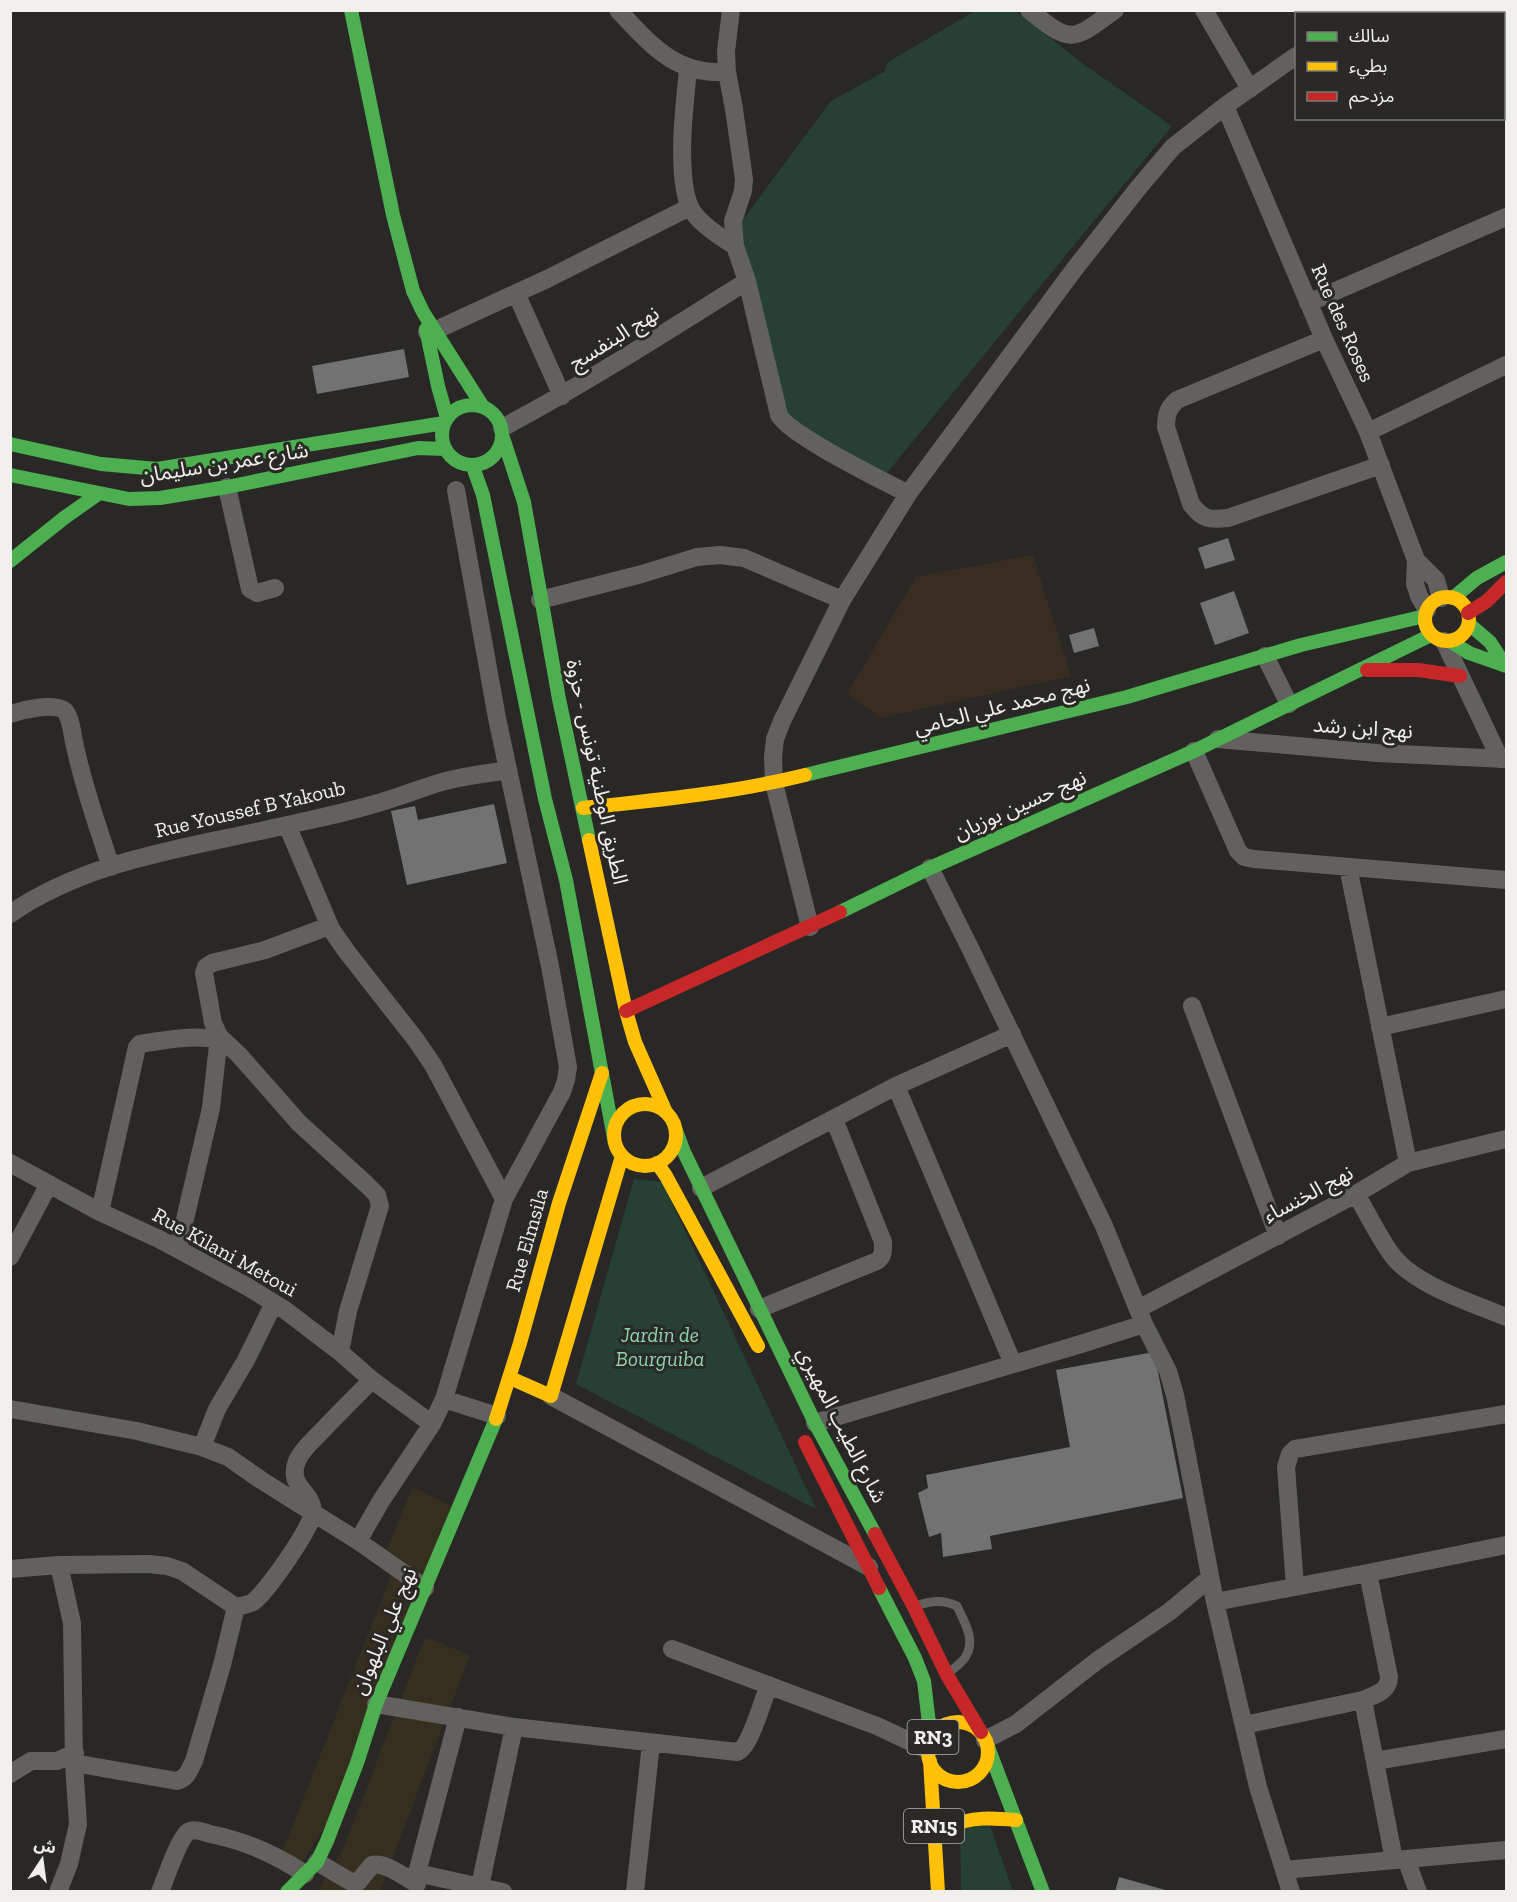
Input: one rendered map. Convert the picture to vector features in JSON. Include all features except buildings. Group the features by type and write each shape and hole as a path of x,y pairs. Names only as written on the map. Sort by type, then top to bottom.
{"main road":[{"path":"351,10 393,215 413,291 430,331 438,386 446,420"},
{"path":"430,331 483,407 498,419 502,433 500,448 487,462 473,467 460,464 445,449 442,432 446,420 459,408 483,407"},
{"name":"شارع عمر بن سليمان","path":"10,444 106,465 157,470 409,430 446,420"},
{"name":"الطريق الوطنية تونس - حزوة","path":"502,433 524,502 559,699 626,1011 635,1042 665,1110"},
{"name":"شارع عمر بن سليمان","path":"10,475 129,499 160,498 227,487 418,448 445,449"},
{"path":"473,467 483,495 545,799 566,880 614,1138 622,1156 635,1164 642,1165 663,1160 672,1150 676,1131 674,1123 665,1110 648,1104 639,1104 630,1107 618,1120 614,1138"},
{"path":"10,561 98,494"},
{"path":"1506,562 1447,598 1430,604 1425,622 1442,639 1459,650 1506,666"},
{"path":"1442,639 1458,638 1466,632 1469,618 1506,582"},
{"path":"1447,598 1460,601 1469,618 1494,645 1506,666"},
{"name":"نهج محمد علي الحامي","path":"583,808 684,797 774,783 1127,697 1301,645 1426,613"},
{"name":"نهج حسين بوزيان","path":"626,1011 810,927 930,868 1194,751 1361,670 1442,639"},
{"path":"1361,670 1418,670 1460,676"},
{"name":"Rue Elmsila","path":"510,1378 559,1202 602,1073"},
{"name":"شارع الطيب المهيري","path":"676,1131 759,1309 808,1428 870,1567 915,1658 924,1681 930,1750"},
{"path":"510,1378 551,1395 622,1156"},
{"name":"شارع الطيب المهيري","path":"657,1163 765,1360"},
{"name":"نهج علي البلهوان","path":"287,1892 311,1868 327,1841 357,1763 376,1704 497,1416 510,1378"},
{"name":"شارع الطيب المهيري","path":"808,1428 914,1607 947,1675 985,1740"},
{"name":"RN3","path":"985,1740 988,1758 978,1775 960,1782 950,1781 934,1769 930,1750 937,1732 944,1726 954,1723 973,1726 985,1740 1043,1892"},
{"name":"RN15","path":"930,1750 938,1892"},
{"path":"935,1838 950,1827 971,1821 997,1818 1016,1820"}],"street":[{"path":"618,10 660,53 672,61 702,72 727,72"},
{"path":"731,10 726,51 727,72 744,179 743,191 732,221 735,246 747,281 776,405 782,420 803,436 908,494"},
{"path":"1029,10 1054,30 1073,35 1083,33 1115,10"},
{"path":"1204,10 1250,89"},
{"path":"810,927 774,783 773,757 782,721 842,600 908,494 1018,344 1138,187 1173,147 1225,106 1295,57"},
{"path":"688,68 681,141 684,184 690,207 716,235 735,246"},
{"name":"Rue des Roses","path":"1225,106 1308,303 1368,432 1416,560 1415,584 1426,613"},
{"path":"430,331 516,293 690,207"},
{"path":"1308,303 1506,216"},
{"name":"نهج البنفسج","path":"502,433 747,281"},
{"path":"516,293 562,396"},
{"path":"1324,339 1177,400 1170,406 1166,417 1166,427 1191,504 1199,515 1212,520 1228,518 1381,465"},
{"path":"1368,432 1506,365"},
{"path":"227,487 250,589 257,593 275,588"},
{"path":"358,1541 381,1501 432,1424 444,1399 504,1199 562,1092 568,1067 550,966 484,648 456,490"},
{"path":"540,600 642,574 697,557 720,555 744,558 842,600"},
{"name":"Rue des Roses","path":"1416,560 1431,573 1447,598"},
{"path":"1442,639 1503,759"},
{"path":"1265,656 1289,704"},
{"path":"10,714 39,707 58,708 66,712 79,766 111,867"},
{"name":"نهج ابن رشد","path":"1217,739 1377,753 1503,759"},
{"path":"1194,751 1238,851 1244,857 1348,867 1506,876"},
{"name":"Rue Youssef B Yakoub","path":"10,914 38,896 111,867 177,848 287,825 398,797 454,779 508,770"},
{"path":"287,825 329,926 346,952 417,1040 433,1065 504,1199"},
{"path":"1348,867 1408,1162"},
{"path":"930,868 1104,1226 1141,1316 1168,1371 1175,1395 1215,1602 1258,1787 1291,1892"},
{"path":"329,926 285,944 212,963 206,967 204,973 213,1023 219,1038 240,1056 299,1123 366,1184 376,1195 380,1206 348,1311 340,1352"},
{"path":"1380,1027 1506,999"},
{"path":"1192,1006 1278,1236"},
{"path":"701,1188 896,1086 1012,1034"},
{"path":"100,1212 137,1047 140,1044 182,1038 219,1038"},
{"path":"178,1249 211,1108 219,1038"},
{"path":"896,1086 1013,1364"},
{"path":"759,1309 881,1258 883,1242 834,1119"},
{"name":"نهج الخنساء","path":"808,1428 1013,1364 1141,1316 1408,1162 1506,1139"},
{"name":"Rue Kilani Metoui","path":"10,1163 100,1212 178,1249 274,1303 432,1424"},
{"path":"10,1257 49,1184"},
{"path":"1356,1194 1393,1256 1407,1269 1447,1293 1506,1317"},
{"path":"202,1447 217,1408 246,1360 274,1303"},
{"path":"10,1569 59,1565 150,1564 167,1566 182,1571 236,1607 251,1604 264,1591 290,1554 313,1513 312,1503 300,1490 295,1479 296,1462 303,1451 372,1380"},
{"path":"551,1395 870,1567"},
{"path":"444,1399 497,1416"},
{"path":"10,1409 137,1431 202,1447 228,1457 426,1588"},
{"path":"1295,1586 1286,1467 1290,1454 1295,1449 1506,1414"},
{"path":"1215,1602 1506,1545"},
{"path":"58,1892 69,1864 78,1824 72,1623 59,1565"},
{"path":"1244,1725 1363,1700 1384,1690 1389,1684 1368,1573"},
{"path":"985,1740 1016,1724 1098,1660 1168,1612 1210,1578"},
{"path":"10,1774 31,1761 75,1758 177,1781 183,1779 194,1761 236,1607"},
{"path":"672,1649 877,1726 930,1750"},
{"path":"376,1704 514,1727 725,1752 741,1751 748,1741 769,1685"},
{"path":"1363,1700 1375,1761 1400,1860 1418,1892"},
{"path":"416,1883 458,1717"},
{"path":"480,1886 514,1727"},
{"path":"1375,1761 1506,1739"},
{"path":"635,1892 651,1743"},
{"path":"160,1892 181,1841 187,1832 195,1830 265,1850 353,1883 358,1882 375,1864 386,1867 416,1883 480,1886 503,1892"},
{"path":"1284,1870 1506,1850"}],"lane":[{"path":"914,1607 931,1601 946,1601 957,1606 969,1632 970,1643 966,1657 947,1675"}],"shaded area":[{"path":"1033,555 1071,676 881,718 847,694 916,577"},
{"path":"413,1487 452,1506 428,1580 386,1550"},
{"path":"392,1574 420,1591 340,1802 296,1873 282,1852"},
{"path":"425,1637 470,1655 380,1891 317,1892 343,1849"}],"green space":[{"path":"975,11 1016,11 1082,63 1172,126 886,474 804,427 785,410 739,225 831,101 884,72 888,62"},
{"name":"Jardin de Bourguiba","path":"634,1179 662,1182 816,1509 576,1384"},
{"path":"985,1812 1013,1891 961,1891 960,1822"}],"traffic: fast":[{"path":"351,10 393,215 413,291 423,312 483,407"},
{"path":"426,329 447,418"},
{"path":"466,405 478,405 489,410 497,418 502,435 500,447 489,460 478,465 466,465 455,460 447,452 442,441 442,429 447,418 455,410 466,405"},
{"path":"10,444 101,464 157,469 444,423"},
{"path":"503,438 524,502 559,699 589,840"},
{"path":"10,475 129,499 160,498 227,487 418,448 445,449"},
{"path":"473,467 483,495 545,799 566,880 614,1138"},
{"path":"10,561 98,494"},
{"path":"1453,598 1477,578 1506,562"},
{"path":"805,775 1127,697 1301,645 1425,616"},
{"path":"1469,624 1490,642 1505,665"},
{"path":"840,912 930,868 1194,751 1431,635"},
{"path":"1450,641 1469,653 1506,666"},
{"path":"676,1131 684,1152 815,1423 875,1534"},
{"path":"287,1892 317,1862 327,1841 357,1763 376,1704 496,1419"},
{"path":"879,1588 915,1658 924,1681 931,1740"},
{"path":"988,1747 1043,1892"}],"traffic: slow":[{"path":"1447,597 1456,598 1463,603 1468,610 1469,619 1468,628 1463,635 1456,640 1447,641 1438,640 1431,635 1426,628 1425,619 1426,610 1431,603 1438,598 1447,597"},
{"path":"583,808 723,791 805,775"},
{"path":"589,840 626,1011 635,1042 665,1110"},
{"path":"496,1419 559,1203 602,1073"},
{"path":"645,1104 662,1109 667,1113 671,1118 676,1135 671,1152 667,1157 662,1161 645,1166 628,1161 623,1157 619,1152 614,1135 619,1118 623,1113 628,1109 645,1104"},
{"path":"510,1378 551,1396 622,1156"},
{"path":"657,1163 758,1346"},
{"path":"958,1722 979,1731 988,1752 979,1773 958,1782 937,1773 928,1752 937,1731 958,1722"},
{"path":"930,1761 938,1892"},
{"path":"935,1838 958,1823 974,1819 1016,1820"}],"traffic: jam":[{"path":"1468,613 1487,601 1506,582"},
{"path":"1367,670 1418,670 1460,676"},
{"path":"626,1011 840,912"},
{"path":"805,1442 879,1588"},
{"path":"875,1534 947,1675 981,1732"}]}
